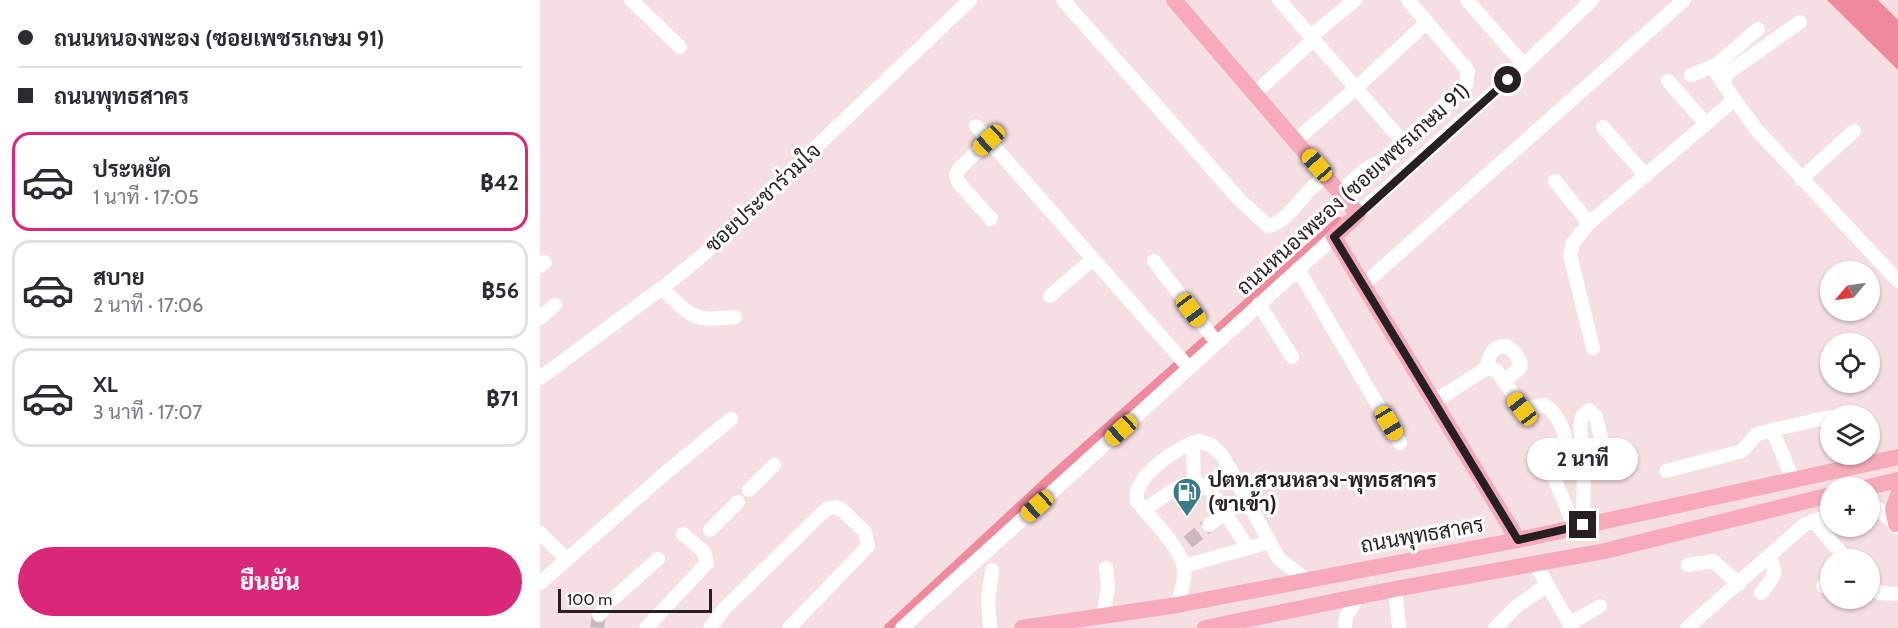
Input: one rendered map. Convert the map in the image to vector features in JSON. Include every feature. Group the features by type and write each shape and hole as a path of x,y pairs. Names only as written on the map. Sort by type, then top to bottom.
{"main road":[{"path":"1174,0 1358,213"},
{"name":"ถนนหนองพะอง (ซอยเพชรเกษม 91)","path":"1334,237 1358,213"},
{"path":"1334,237 1518,540"},
{"path":"1890,459 1898,449"},
{"name":"ถนนพุทธสาคร","path":"1022,628 1177,605 1518,540 1890,459"},
{"path":"1880,484 1898,480"},
{"path":"1880,488 1898,486"},
{"path":"1897,525 1893,509 1898,495"},
{"path":"1205,628 1395,589 1605,551 1820,497"}],"street":[{"path":"631,0 680,47"},
{"name":"ซอยประชาร่วมใจ","path":"540,378 662,288 712,246 970,0"},
{"path":"1063,0 1239,199 1268,226 1279,222 1312,185 1328,177"},
{"path":"1279,0 1403,142"},
{"path":"1255,93 1355,0"},
{"path":"1340,192 1366,169 1383,160 1459,93 1469,79 1468,71 1461,61 1408,0"},
{"path":"1467,0 1516,56"},
{"name":"ถนนหนองพะอง (ซอยเพชรเกษม 91)","path":"1358,213 1516,56 1592,0"},
{"path":"1363,285 1684,0"},
{"path":"1296,141 1427,22"},
{"path":"1724,85 1729,72 1800,22"},
{"path":"1691,75 1716,65 1758,29"},
{"path":"1716,65 1716,72 1724,85 1756,129 1898,281"},
{"path":"1668,81 1706,124"},
{"path":"1593,348 1570,255 1573,243 1589,223 1734,100"},
{"path":"976,126 1189,369"},
{"path":"1603,127 1646,177"},
{"path":"1801,179 1854,131"},
{"path":"989,140 959,169 956,175 958,182 991,219"},
{"path":"1555,181 1589,223"},
{"name":"ถนนหนองพะอง (ซอยเพชรเกษม 91)","path":"902,628 1334,237"},
{"path":"1050,296 1093,259"},
{"path":"1154,261 1217,343"},
{"path":"1298,269 1400,443"},
{"path":"662,288 692,317 711,320 735,317"},
{"path":"1259,304 1292,357"},
{"path":"540,318 555,305"},
{"path":"1435,401 1487,368 1490,354 1499,347 1507,346 1515,353 1521,364 1520,368 1504,381"},
{"path":"1487,368 1497,371 1522,409 1545,405 1552,410 1566,441 1552,473 1579,526"},
{"path":"1579,526 1584,464 1580,428 1582,417 1589,410 1596,417 1608,469"},
{"path":"542,578 567,560 731,419"},
{"path":"1666,471 1742,451 1757,434 1820,420"},
{"path":"1772,430 1793,479"},
{"path":"1177,605 1184,580 1184,566 1177,551 1137,501 1134,493 1138,484 1166,458 1193,442 1199,441 1211,445 1222,455 1279,559 1307,580"},
{"path":"1193,442 1200,484 1225,512 1248,548"},
{"path":"749,490 774,465"},
{"path":"1144,510 1184,484 1200,484 1230,468"},
{"path":"702,538 738,502"},
{"path":"710,628 724,609 827,509 834,507 841,509 865,532 868,546 789,628"},
{"path":"1880,510 1897,525"},
{"path":"1209,525 1225,512"},
{"path":"1687,628 1769,556 1813,520 1820,518"},
{"path":"1813,520 1838,549"},
{"path":"540,533 567,560"},
{"path":"683,534 702,538"},
{"path":"646,628 707,563 702,538"},
{"path":"1177,551 1188,542"},
{"path":"1184,566 1270,542"},
{"path":"1761,593 1775,575 1776,570 1769,556"},
{"path":"599,615 606,605 658,559"},
{"path":"1688,565 1713,561 1719,563 1739,584"},
{"path":"1536,565 1570,626 1600,606"},
{"path":"1103,616 1108,588 1106,568"},
{"path":"990,628 988,600 992,570"},
{"path":"1495,628 1517,606 1547,585"},
{"path":"1395,589 1399,628"},
{"path":"1880,593 1898,594"},
{"path":"1345,628 1346,617 1358,597"}],"shaded area":[{"path":"1827,0 1878,0 1898,20 1898,70"}],"waterway":[{"path":"889,628 1050,479 1339,222"}],"tunnel":[{"path":"1188,542 1209,525"},
{"path":"597,628 599,615"}],"place":[{"name":"ปตท.สวนหลวง-พุทธสาคร (ขาเข้า)","path":"1187,518"}],"route":[{"path":"1508,80 1334,237 1518,540 1583,525"}]}
